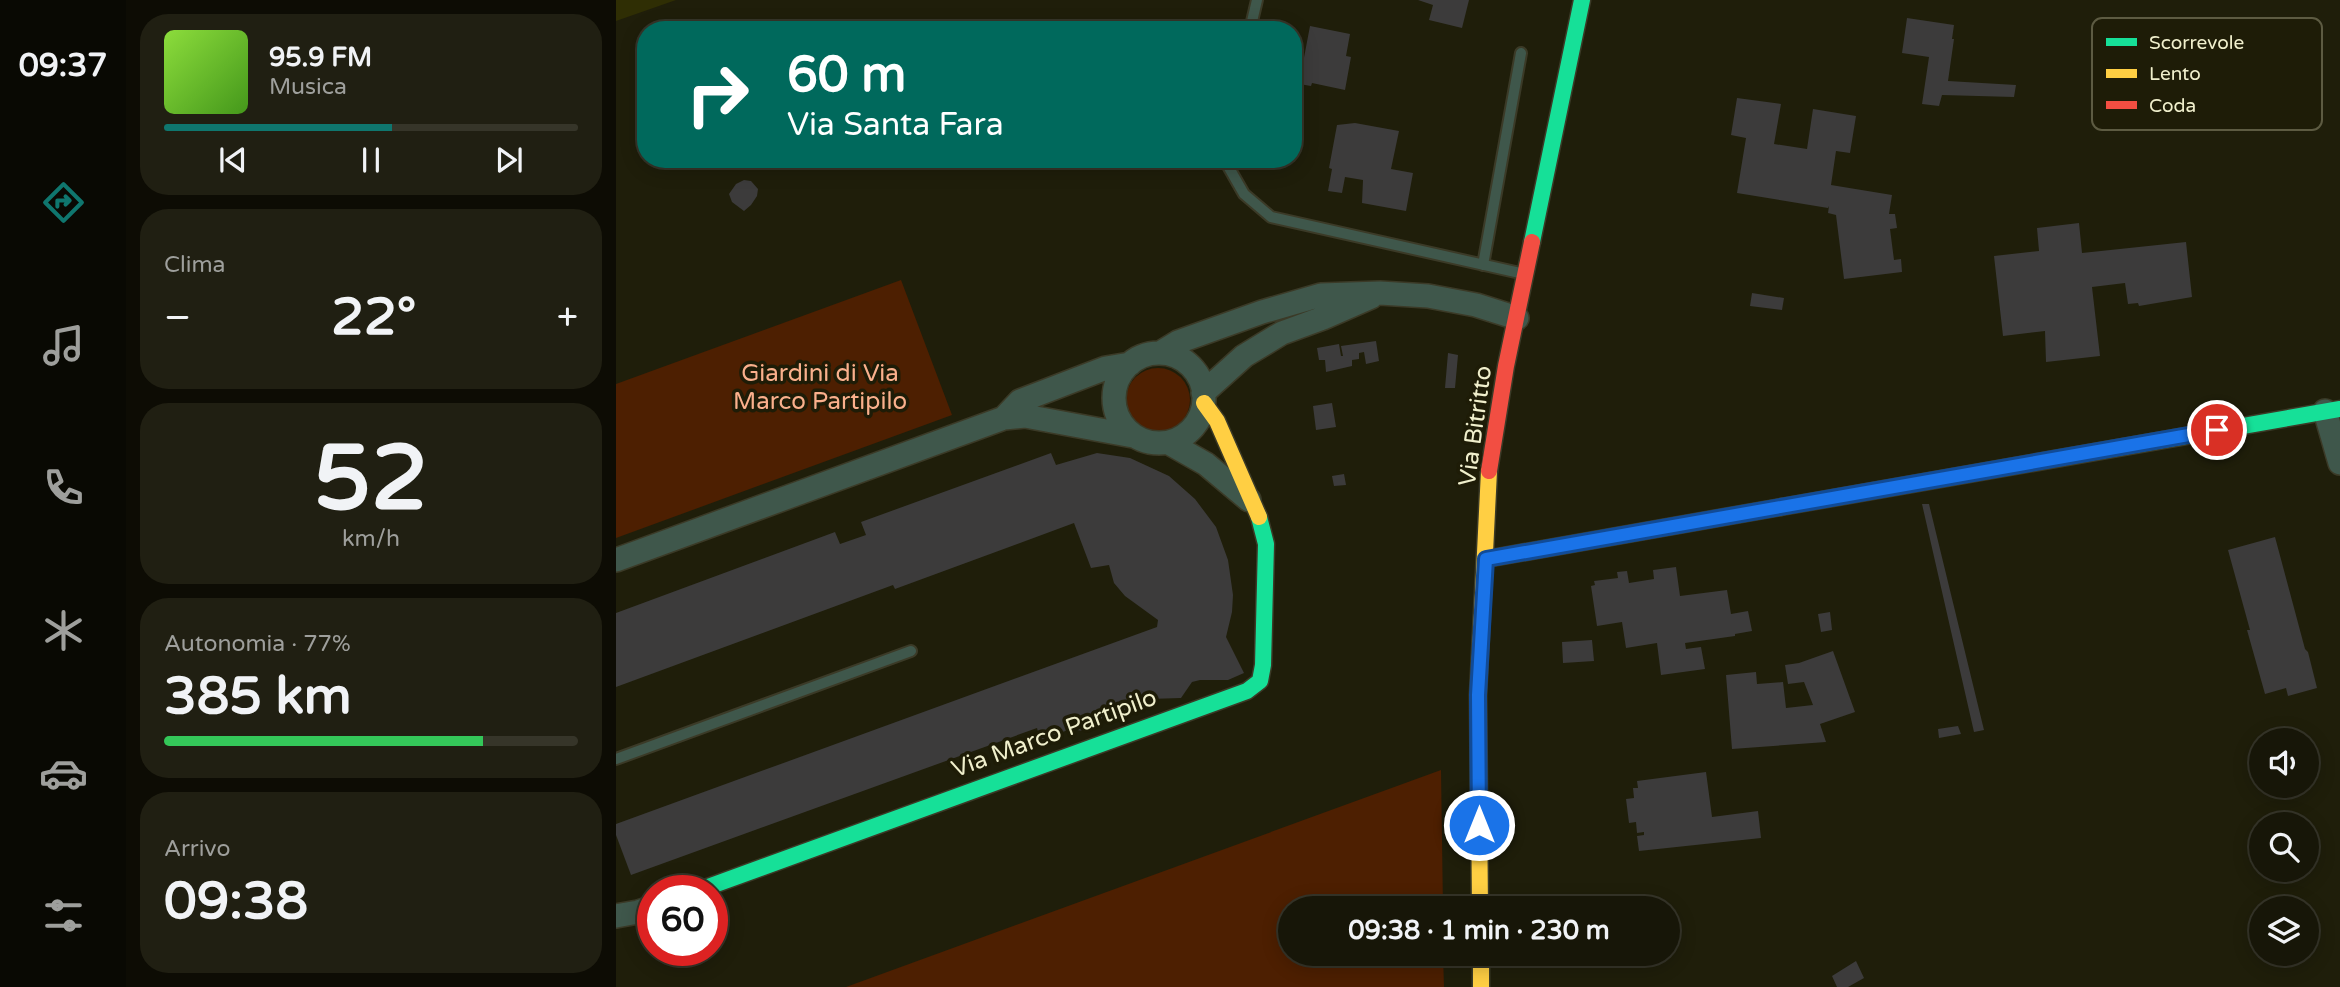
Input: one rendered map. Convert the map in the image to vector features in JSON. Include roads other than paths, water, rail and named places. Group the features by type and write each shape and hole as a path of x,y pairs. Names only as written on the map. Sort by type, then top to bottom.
{"street":[{"name":"Via Bitritto","path":"1480,896 1478,695 1489,458 1582,0"},
{"path":"1204,398 1244,356 1282,333 1380,293"},
{"path":"1133,436 1123,427 1116,415 1114,401 1115,387 1120,375 1130,364 1139,358 1160,353 1178,342 1262,312 1321,295 1380,293 1428,296 1476,305 1517,318"},
{"path":"616,560 1003,418 1025,416 1133,436 1157,444 1169,443 1192,428 1200,417 1204,398 1194,369 1172,355 1160,353"},
{"path":"1003,418 1020,401 1105,368 1130,364"},
{"name":"Via Marco Partipilo","path":"728,880 1247,691 1260,681 1263,665 1266,544 1263,526 1217,421 1204,398"},
{"path":"1486,559 2333,410 2340,463"},
{"path":"1169,443 1206,464 1255,505"},
{"path":"616,916 637,912"},
{"path":"1480,966 1481,987"}],"lane":[{"path":"1252,21 1256,0"},
{"path":"1483,265 1521,53"},
{"path":"1229,168 1244,194 1271,217 1526,275"},
{"path":"616,759 911,652"}],"park label":[{"name":"Giardini di Via Marco Partipilo","path":"820,387"}]}
